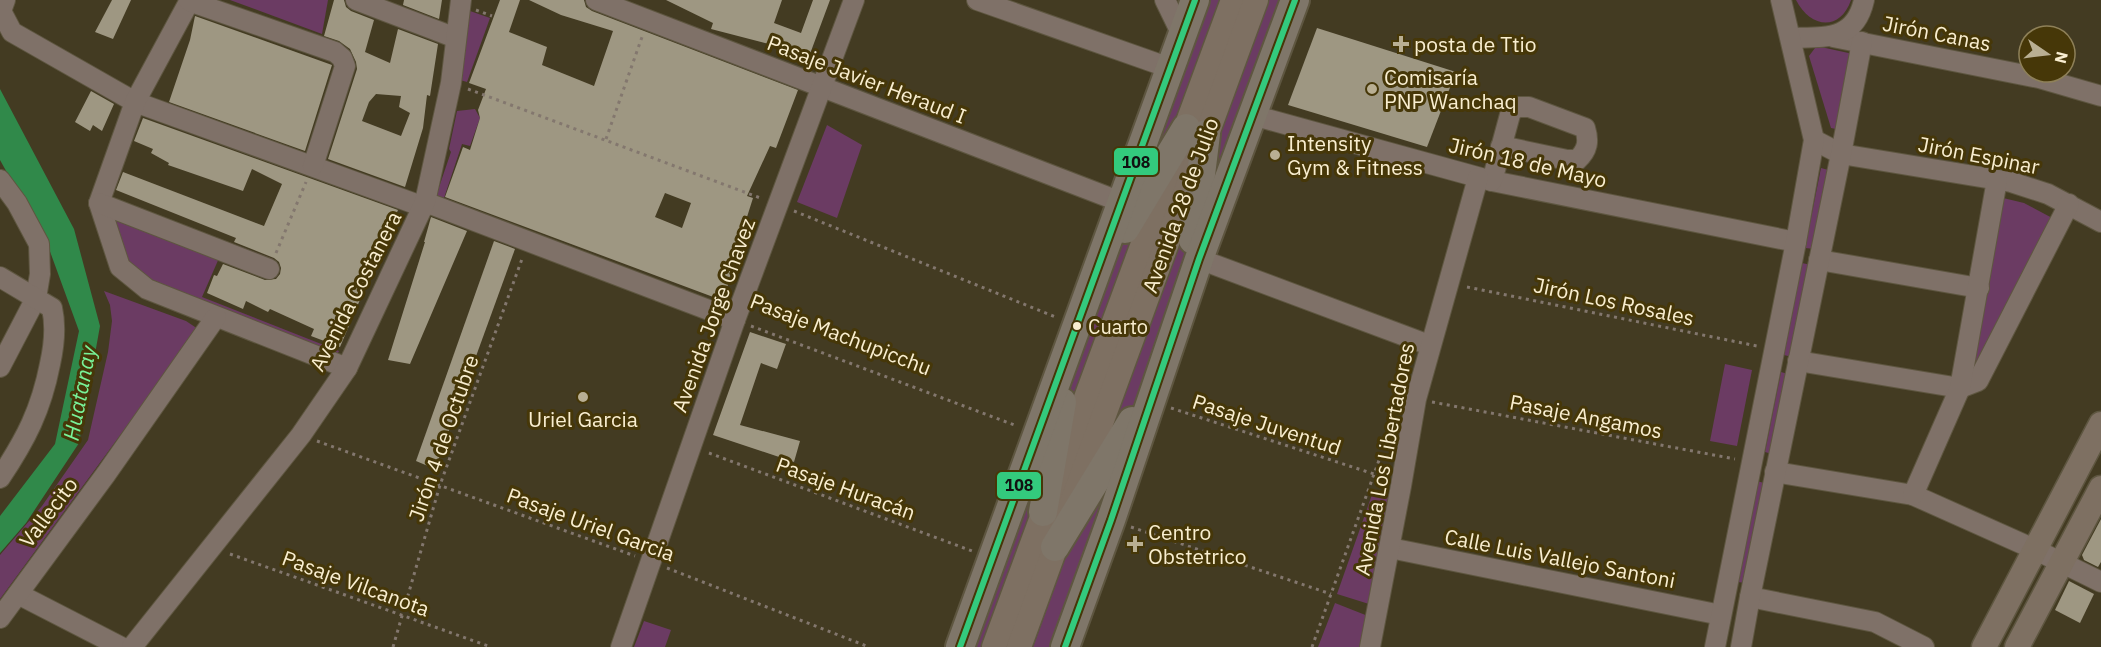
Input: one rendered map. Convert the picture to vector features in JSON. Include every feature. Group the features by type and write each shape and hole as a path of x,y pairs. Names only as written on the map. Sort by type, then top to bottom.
{"highway":[{"path":"960,647 1195,0"},
{"path":"1065,647 1111,520 1199,259 1295,0"},
{"path":"1091,285 1196,131"},
{"path":"1174,333 1196,228 1196,131"},
{"path":"1043,512 1070,343"},
{"path":"1055,547 1155,388"}],"main road":[{"name":"Avenida 28 de Julio","path":"1019,647 1196,131 1233,0"},
{"name":"Avenida 28 de Julio","path":"994,647 1043,512 1196,131 1256,0"},
{"path":"1984,647 2101,424"},
{"path":"2017,647 2064,563 2101,488"}],"street":[{"name":"Pasaje Machupicchu","path":"5,0 1,11 12,32 135,102 529,240 735,320"},
{"path":"313,166 345,66 342,58 335,52 190,0 135,102 99,203 120,267 147,289 347,368"},
{"path":"356,0 456,38"},
{"name":"Avenida Costanera","path":"132,647 301,435 347,368 424,204 451,82 461,0"},
{"name":"Pasaje Javier Heraud I","path":"596,0 1121,202"},
{"name":"Avenida Jorge Chavez","path":"621,647 735,320 854,0"},
{"path":"977,0 1170,68"},
{"path":"1165,0 1182,35"},
{"path":"1714,647 1797,242 1814,140 1781,0"},
{"path":"1833,36 1850,27 1858,18 1864,0"},
{"name":"Jirón Canas","path":"1791,38 1833,36 2039,78 2101,96"},
{"path":"1741,647 1749,597 1862,42"},
{"name":"Jirón 18 de Mayo","path":"1252,115 1485,179 1797,242"},
{"name":"Jirón Espinar","path":"1814,140 1841,154 1998,180 2027,187 2069,204 2101,222"},
{"name":"Avenida Los Libertadores","path":"1370,647 1416,399 1448,283 1485,179 1501,146"},
{"path":"0,180 17,203 39,244 40,274 36,298 0,367"},
{"path":"1913,495 1960,388 1998,180"},
{"path":"99,203 269,269"},
{"path":"1798,362 1960,388 1978,381 2069,204"},
{"path":"1199,259 1421,342"},
{"path":"1819,260 1979,288"},
{"path":"0,277 48,305 53,313 54,344 45,393 38,412 19,449 0,478"},
{"name":"Vallecito","path":"0,618 106,474 216,317"},
{"path":"1775,472 1913,495 2034,549 2101,582"},
{"name":"Calle Luis Vallejo Santoni","path":"1390,548 1721,615"},
{"path":"2026,647 2064,563"},
{"path":"18,594 121,647"},
{"path":"1749,597 1875,621 1924,647"}],"path":[{"path":"606,139 648,19"},
{"path":"269,269 313,166"},
{"name":"Jirón 4 de Octubre","path":"393,647 404,616 440,485 529,240"},
{"name":"Jirón Los Rosales","path":"1448,283 1774,349"},
{"name":"Pasaje Machupicchu","path":"735,320 1037,434"},
{"name":"Pasaje Juventud","path":"1155,388 1374,474"},
{"name":"Pasaje Angamos","path":"1416,399 1752,462"},
{"path":"1312,647 1394,419"},
{"name":"Pasaje Uriel Garcia","path":"301,435 651,561 869,647"},
{"name":"Pasaje Huracán","path":"691,446 991,558"},
{"path":"1111,520 1332,594"},
{"name":"Pasaje Vilcanota","path":"211,547 491,647"}],"shaded area":[{"path":"230,0 328,0 322,34"},
{"path":"1208,0 1225,0 989,647 975,647"},
{"path":"1267,0 1284,0 1051,647 1033,647"},
{"path":"1796,0 1851,0 1840,17 1825,22 1817,21 1809,16"},
{"path":"470,11 490,18 467,82 460,80"},
{"path":"1821,47 1853,54 1836,129 1831,128 1809,56 1815,48"},
{"path":"475,109 480,118 470,146 462,144 444,198 436,196 451,152 449,149 457,111"},
{"path":"827,125 862,145 837,218 797,202"},
{"path":"1821,168 1832,171 1815,249 1805,248"},
{"path":"1999,197 2024,203 2056,220 1975,379 1965,376"},
{"path":"112,198 273,259 271,266 223,249 202,297 339,351 333,363 117,274 107,219"},
{"path":"1802,263 1811,265 1792,357 1784,355"},
{"path":"104,291 186,321 198,329 0,599 0,555 42,506 88,440 108,352 112,321 110,305"},
{"path":"1725,364 1752,370 1737,446 1710,441"},
{"path":"1781,372 1788,374 1772,454 1765,452"},
{"path":"1757,481 1764,483 1745,583 1738,582"},
{"path":"1374,489 1389,494 1369,604 1337,594"},
{"path":"1335,603 1368,616 1362,647 1318,647"},
{"path":"644,621 671,630 665,647 634,647"}],"water":[{"name":"Huatanay","path":"0,89 74,229 100,326 79,443 26,523 0,553 0,516 55,444 79,331 48,246 0,160"}],"building":[{"path":"112,0 131,0 113,39 95,32"},
{"path":"334,0 344,0 346,7 351,11 374,20 365,52 390,63 398,29 438,44 430,96 427,95 423,128 405,187 328,159 357,69 350,49 339,41 324,36","holes":["376,94 401,96 399,107 410,113 401,136 362,121 369,102"]},
{"path":"404,0 442,0 439,19 403,5"},
{"path":"500,0 520,0 509,32 547,47 542,65 594,86 613,31 561,15 529,0 584,0 586,7 592,11 798,90 776,148 770,146 747,196 753,198 735,255 724,301 445,197 463,147 470,150 480,118 478,110 486,89 469,83","holes":["665,193 691,203 682,228 655,217"]},
{"path":"666,0 782,0 774,23 801,33 813,0 830,0 807,62 773,45 711,29 713,23"},
{"path":"195,16 332,65 305,151 169,102 190,40"},
{"name":"Comisaría PNP Wanchaq","path":"1317,28 1456,72 1427,147 1288,105"},
{"path":"91,91 114,104 102,131 93,125 90,131 75,122"},
{"path":"143,118 398,210 340,347 311,336 314,329 270,309 268,312 246,301 243,309 207,293 214,275 217,276 223,264 265,280 276,279 281,268 279,262 274,258 234,242 236,238 116,190 123,172 264,226 282,184 252,169 243,191 168,165 169,163 151,153 153,149 134,141"},
{"path":"431,217 467,231 410,364 388,360 425,242"},
{"path":"494,241 515,249 435,469 416,461"},
{"path":"750,332 786,344 777,369 761,363 740,425 800,441 794,462 713,435"},
{"path":"2101,519 2101,562 2098,567 2084,560 2082,555"},
{"path":"2069,581 2094,594 2080,623 2055,610"}],"transit line":[{"name":"108","path":"960,647 1195,0"},
{"name":"108","path":"1065,647 1111,520 1199,259 1295,0"}],"place":[{"name":"posta de Ttio","path":"1401,44"},
{"name":"Comisaría PNP Wanchaq","path":"1372,89"},
{"name":"Intensity Gym & Fitness","path":"1275,155"},
{"name":"Cuarto","path":"1077,326"},
{"name":"Uriel Garcia","path":"583,397"},
{"name":"Centro Obstetrico","path":"1135,544"}]}
